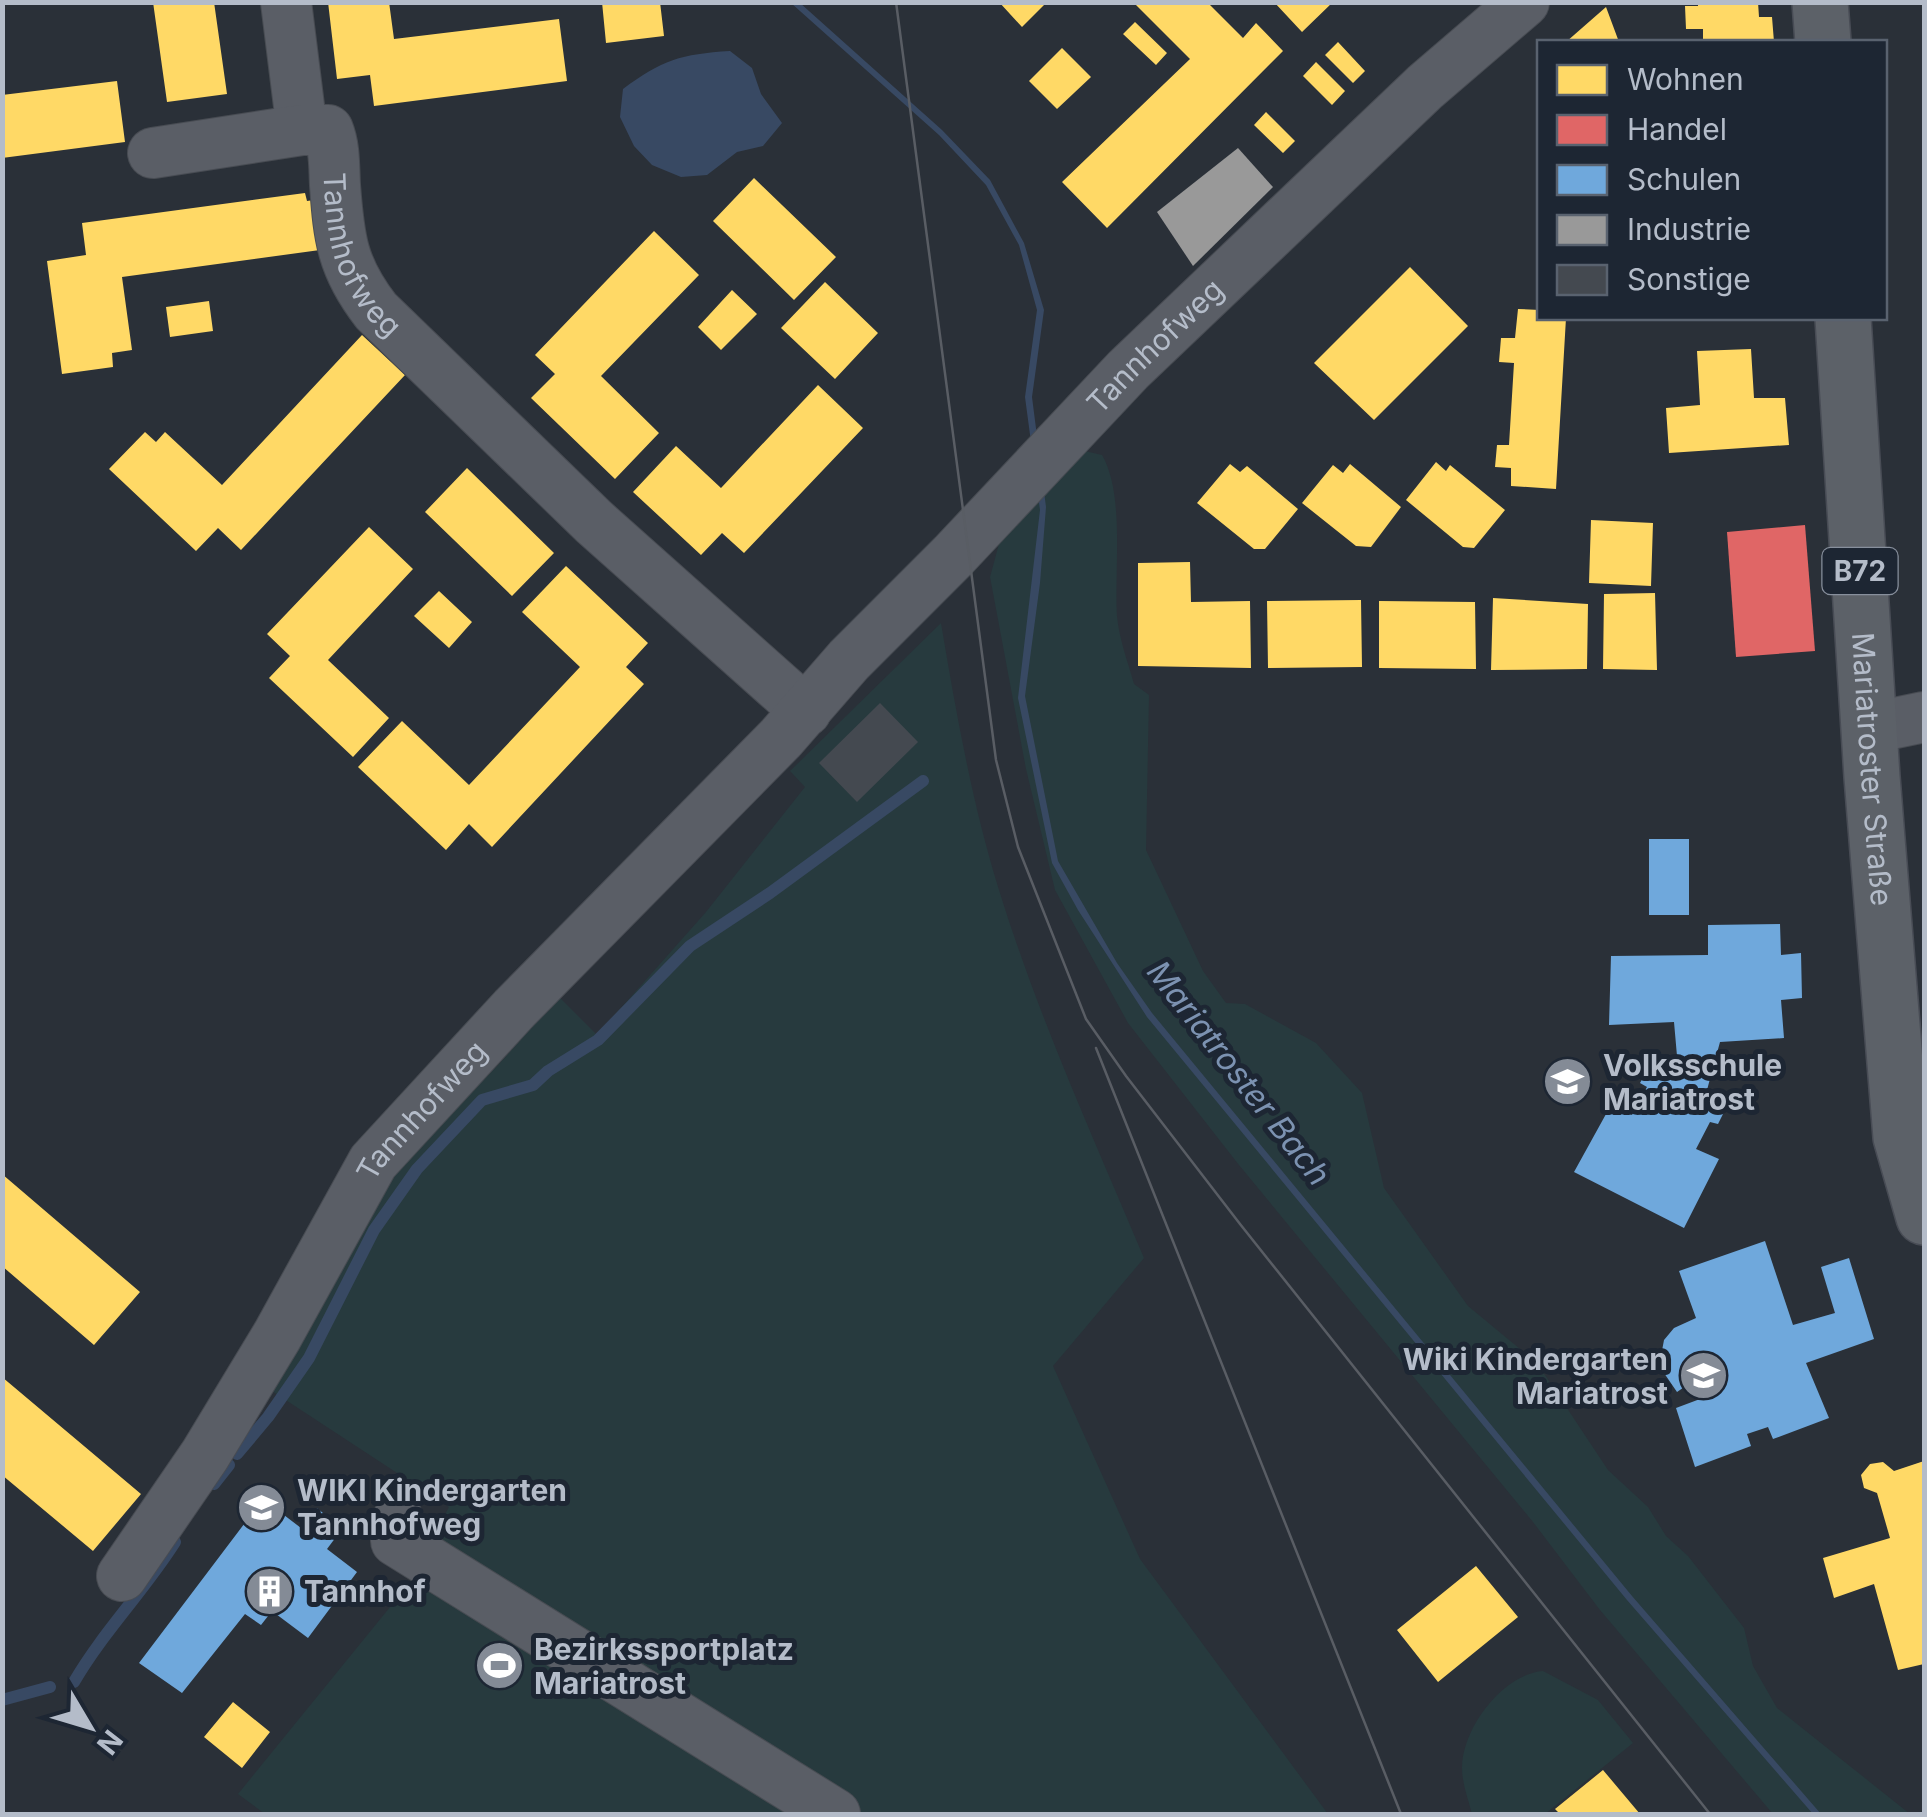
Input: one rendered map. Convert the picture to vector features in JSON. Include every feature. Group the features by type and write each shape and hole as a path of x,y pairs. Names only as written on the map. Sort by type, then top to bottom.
{"main road":[{"path":"1820,2 1823,40"},
{"name":"Mariatroster Straße","path":"1843,320 1901,1137 1924,1217"}],"street":[{"name":"Tannhofweg","path":"286,2 339,243 354,283 376,311 594,522 806,711"},
{"name":"Tannhofweg","path":"122,1576 205,1455 374,1162 514,1009 806,711 849,660 1128,370 1425,87 1524,2"},
{"path":"153,153 318,141"},
{"path":"1871,728 1924,717"},
{"path":"398,1519 396,1542 835,1814"}],"green space":[{"path":"1076,449 1102,455 1114,490 1118,625 1134,684 1149,695 1146,850 1203,971 1226,1003 1245,1004 1316,1043 1362,1093 1384,1188 1468,1306 1537,1363 1608,1470 1648,1507 1666,1536 1688,1556 1744,1628 1753,1666 1777,1708 1910,1814 1773,1814 1600,1610 1128,1023 1055,890 1026,769 990,577 1006,518"},
{"path":"941,623 973,791 1014,937 1144,1258 1053,1366 1140,1559 1328,1814 265,1814 238,1794 408,1585 449,1507 272,1391 393,1173 559,997 597,1035 706,912 805,787 790,771"},
{"path":"1543,1671 1598,1700 1633,1743 1545,1814 1472,1814 1462,1768 1469,1736 1500,1692 1528,1674"}],"water":[{"name":"Mariatroster Bach","path":"791,3 800,3 942,130 990,180 1024,243 1044,310 1032,397 1046,507 1025,696 1058,861 1117,963 1152,1013 1632,1596 1821,1814 1813,1814 1627,1600 1147,1017 1078,910 1052,863 1018,698 1040,510 1025,397 1037,310 1019,245 986,185 939,135"},
{"path":"730,51 752,68 761,94 782,123 763,146 737,152 707,175 681,177 652,165 634,146 620,117 623,89 673,60"}],"building: Wohnen":[{"path":"153,2 214,2 227,94 167,102"},
{"path":"328,2 389,2 394,39 559,19 567,81 374,106 370,75 337,79"},
{"path":"602,2 660,2 664,36 606,43"},
{"path":"999,2 1047,2 1022,27"},
{"path":"1133,2 1207,2 1243,38 1256,23 1283,51 1107,228 1062,182 1190,59"},
{"path":"1274,2 1333,2 1302,32"},
{"path":"1698,2 1758,2 1759,17 1772,17 1774,40 1703,40 1703,29 1686,29 1685,6 1698,6"},
{"path":"1606,7 1618,40 1568,40"},
{"path":"1135,22 1167,53 1156,65 1123,34"},
{"path":"1338,42 1365,71 1353,83 1325,55"},
{"path":"1062,48 1091,77 1057,109 1029,81"},
{"path":"1316,62 1345,91 1332,105 1303,76"},
{"path":"117,81 125,142 2,158 2,95"},
{"path":"1266,112 1295,141 1283,153 1254,125"},
{"path":"754,178 836,257 794,300 713,221"},
{"path":"305,193 307,201 314,200 320,250 122,277 132,350 112,353 113,367 62,374 47,261 86,255 82,223"},
{"path":"654,231 699,275 601,376 659,433 615,479 531,398 555,374 535,355"},
{"path":"1410,267 1468,326 1374,420 1314,363"},
{"path":"825,282 878,333 835,379 781,328"},
{"path":"732,290 757,314 721,350 698,327"},
{"path":"209,301 213,331 170,337 166,307"},
{"path":"1518,309 1537,310 1537,320 1566,320 1556,489 1511,486 1511,468 1495,467 1497,445 1509,445 1514,363 1499,362 1501,338 1515,338"},
{"path":"362,335 405,375 241,550 218,528 196,551 109,469 145,432 156,442 165,432 222,485"},
{"path":"1751,349 1754,398 1785,398 1789,445 1669,453 1666,408 1700,405 1697,351"},
{"path":"818,385 863,428 744,553 722,533 701,555 633,492 676,446 721,488"},
{"path":"1436,462 1446,471 1450,465 1505,510 1474,548 1463,547 1406,500"},
{"path":"1230,464 1240,472 1247,466 1298,509 1265,549 1254,549 1197,503"},
{"path":"1350,464 1401,507 1371,547 1356,546 1302,503 1333,465 1343,473"},
{"path":"467,468 554,553 512,596 425,512"},
{"path":"1591,520 1653,523 1651,586 1589,583"},
{"path":"369,527 413,569 328,660 389,718 353,757 269,678 290,656 267,634"},
{"path":"1190,562 1191,602 1250,601 1251,668 1138,666 1138,563"},
{"path":"566,566 648,643 626,667 644,684 492,847 469,824 446,850 358,767 402,721 469,785 580,667 522,612"},
{"path":"439,591 472,622 449,648 414,616"},
{"path":"1655,593 1657,670 1603,669 1604,594"},
{"path":"1493,598 1588,604 1587,669 1491,670"},
{"path":"1361,600 1362,667 1268,668 1267,601"},
{"path":"1379,601 1475,602 1476,669 1379,668"},
{"path":"2,1174 140,1292 94,1345 2,1266"},
{"path":"2,1377 141,1494 93,1551 2,1475"},
{"path":"1924,1461 1924,1664 1898,1670 1874,1584 1834,1598 1823,1558 1890,1538 1877,1493 1864,1488 1861,1475 1870,1464 1883,1462 1894,1471"},
{"path":"1476,1566 1518,1617 1438,1682 1397,1630"},
{"path":"233,1702 270,1732 242,1768 204,1737"},
{"path":"1603,1770 1640,1814 1560,1814 1555,1809"}],"building: Handel":[{"path":"1805,525 1815,651 1736,657 1727,532"}],"building: Schulen":[{"path":"1649,839 1689,839 1689,915 1649,915"},
{"path":"1780,924 1781,955 1801,953 1802,998 1781,1000 1784,1038 1720,1042 1707,1090 1729,1102 1718,1124 1710,1122 1696,1149 1719,1159 1684,1228 1574,1172 1611,1105 1632,1115 1647,1087 1640,1083 1652,1061 1672,1072 1677,1056 1674,1022 1609,1025 1611,956 1708,955 1708,925"},
{"path":"1765,1241 1793,1325 1835,1313 1821,1267 1849,1258 1874,1339 1806,1363 1829,1418 1773,1439 1768,1427 1747,1434 1751,1446 1695,1467 1676,1408 1700,1399 1693,1381 1677,1392 1664,1373 1661,1356 1664,1340 1674,1328 1696,1318 1679,1271"},
{"name":"Tannhof","path":"263,1499 301,1528 317,1508 342,1529 327,1549 357,1572 308,1638 272,1611 261,1625 245,1614 182,1693 139,1663"}],"building: Industrie":[{"path":"1238,148 1273,187 1193,266 1157,212"}],"building: Sonstige":[{"path":"880,703 918,742 857,802 819,763"}],"waterway":[{"path":"237,1454 309,1358 374,1230 417,1169 482,1100 533,1085 598,1040 690,946 923,781"},
{"path":"214,1484 229,1465"},
{"path":"74,1682 175,1542"},
{"path":"2,1700 50,1687"}],"tram line":[{"path":"896,2 996,760 1018,847 1086,1019 1240,1224 1710,1814"},
{"path":"1096,1048 1401,1814"}],"place":[{"name":"Volksschule Mariatrost","path":"1568,1082"},
{"name":"Wiki Kindergarten Mariatrost","path":"1703,1376"},
{"name":"WIKI Kindergarten Tannhofweg","path":"262,1507"},
{"name":"Tannhof","path":"269,1591"},
{"name":"Bezirkssportplatz Mariatrost","path":"499,1666"}]}
